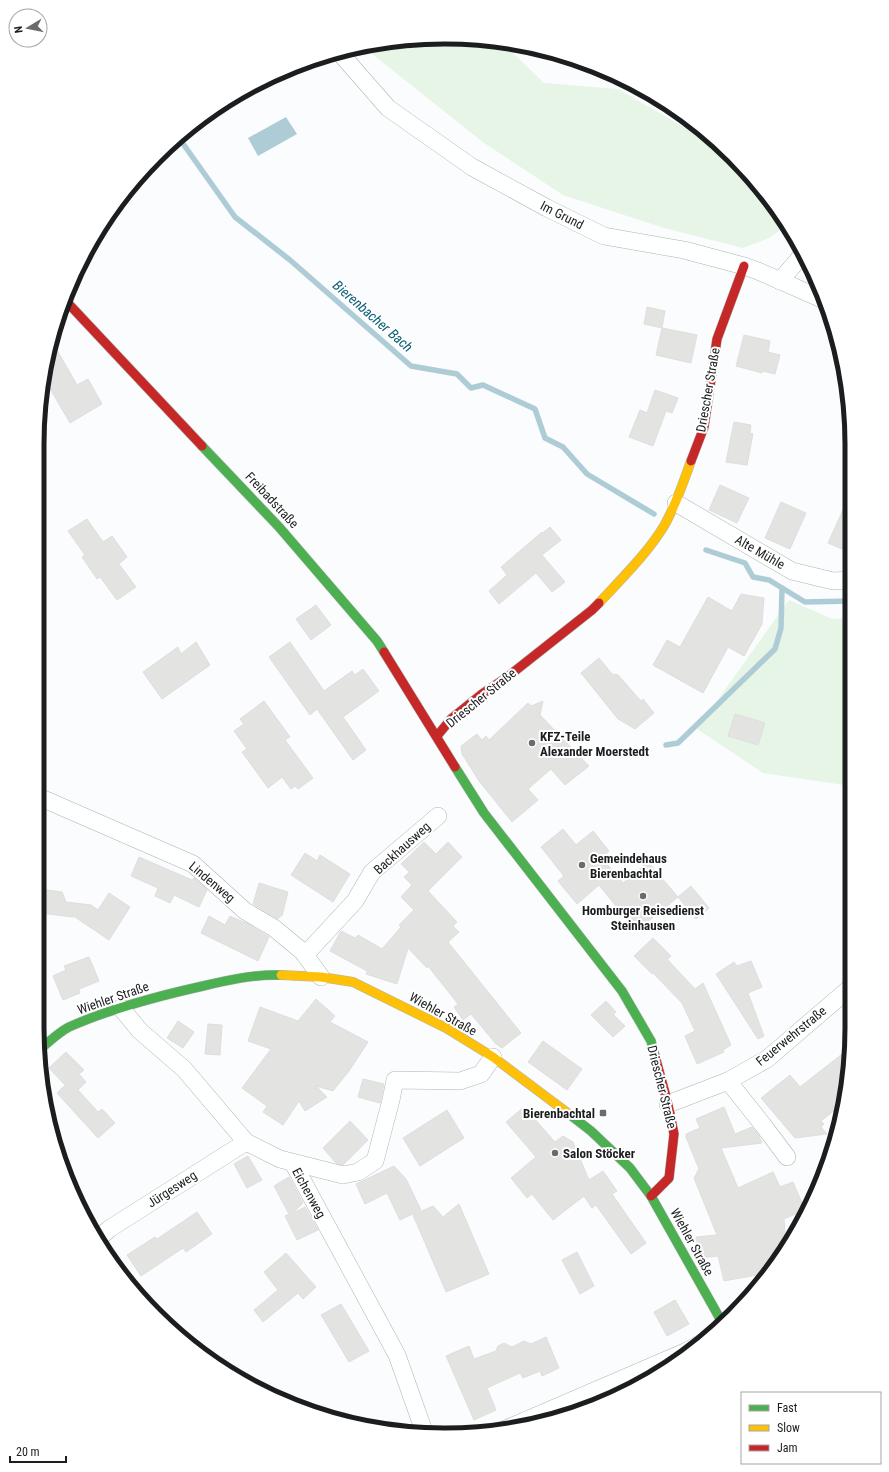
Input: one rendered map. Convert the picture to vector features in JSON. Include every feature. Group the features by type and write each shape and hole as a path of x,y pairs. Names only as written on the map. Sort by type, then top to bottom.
{"street":[{"name":"Im Grund","path":"344,57 388,108 472,167 547,208 604,236 684,250 744,266 817,297"},
{"path":"780,281 799,258"},
{"name":"Driescher Straße","path":"651,1196 668,1178 674,1134 668,1104 651,1041 622,990 484,813 437,736 451,719 482,694 506,678 592,610 635,564 663,527 676,503 704,426 717,339 744,266"},
{"name":"Freibadstraße","path":"69,304 279,527 377,641 437,736"},
{"name":"Alte Mühle","path":"676,503 792,571 833,581 845,580"},
{"name":"Lindenweg","path":"44,799 194,864 245,911 274,928 305,954 320,977"},
{"name":"Backhausweg","path":"305,954 355,901 372,872 438,816"},
{"name":"Wiehler Straße","path":"45,1045 68,1028 121,1008 165,994 225,981 270,975 320,977 353,982 446,1028 493,1057 591,1131 630,1168 651,1196 720,1319"},
{"name":"Feuerwehrstraße","path":"668,1104 728,1081 767,1059 845,992"},
{"name":"Eichenweg","path":"121,1008 140,1031 184,1069 246,1142 280,1159 293,1163 397,1355 423,1427"},
{"path":"293,1163 343,1175 358,1172 375,1161 395,1080 460,1081 481,1074 493,1057"},
{"path":"728,1081 787,1157"},
{"name":"Jürgesweg","path":"102,1235 109,1229 246,1142"},
{"path":"533,1418 665,1362"}],"green space":[{"path":"444,44 497,47 510,49 544,83 618,89 709,143 746,180 782,229 769,238 743,248 664,228 563,195 484,143 369,51 392,47"},
{"path":"789,600 832,619 845,618 845,785 763,773 697,729"}],"water":[{"path":"286,117 297,134 258,156 248,138"}],"building":[{"path":"647,307 665,311 662,328 644,324"},
{"path":"662,328 697,335 691,363 656,355"},
{"path":"744,335 770,341 768,352 780,355 775,374 763,371 762,373 736,366"},
{"path":"56,349 77,385 88,379 102,404 70,423 48,386"},
{"path":"655,390 678,398 672,413 666,411 653,446 629,437 640,410 647,413"},
{"path":"734,422 751,425 750,433 753,434 747,465 726,462"},
{"path":"720,485 749,498 737,523 709,510"},
{"path":"781,502 806,513 790,549 765,538"},
{"path":"845,505 845,550 828,543"},
{"path":"87,519 103,542 112,536 127,557 119,564 136,587 117,600 100,577 97,579 82,557 85,555 68,531"},
{"path":"550,527 561,540 542,555 565,582 552,592 536,573 499,604 489,591 507,575 501,567"},
{"path":"741,594 764,598 762,624 744,656 728,647 703,693 653,665 667,640 680,647 708,597 732,611"},
{"path":"316,605 331,625 311,640 296,619"},
{"path":"196,642 210,665 162,699 143,672 178,647 181,654"},
{"path":"290,642 324,691 352,671 355,675 363,669 379,691 343,717 366,750 353,760 317,709 310,715 269,657"},
{"path":"599,658 612,674 618,675 641,701 643,699 654,713 635,729 618,719 581,673"},
{"path":"264,701 290,737 285,740 313,778 298,789 295,786 291,789 282,777 268,788 242,752 247,749 234,731 244,724 240,719"},
{"path":"543,701 540,715 589,766 565,785 551,769 528,789 538,800 512,822 479,781 462,754 461,746 477,734 482,740 486,736 489,740 528,703 531,706"},
{"path":"735,714 765,723 758,745 728,736"},
{"path":"563,829 576,845 593,831 609,851 602,858 623,883 648,862 678,897 636,931 599,885 577,904 558,881 564,876 541,847"},
{"path":"424,842 436,854 448,842 462,857 428,891 457,922 453,926 459,932 448,942 521,1033 502,1048 496,1044 471,1014 463,1020 454,1007 458,1004 428,966 427,968 408,948 397,984 366,974 367,971 330,951 341,931 355,938 358,935 382,949 401,927 399,925 414,910 401,897 412,885 404,877 409,872 401,864"},
{"path":"305,853 317,861 320,855 350,874 333,902 291,875"},
{"path":"139,857 192,880 194,878 207,890 199,907 174,895 170,903 155,896 158,888 131,876"},
{"path":"259,883 288,892 282,916 278,919 253,904"},
{"path":"691,886 709,908 696,919 678,897"},
{"path":"44,890 62,892 66,902 91,905 98,910 109,893 130,907 109,940 72,915 73,917 44,913"},
{"path":"209,916 225,925 230,916 248,924 269,937 258,961 201,933"},
{"path":"653,938 671,956 667,959 695,989 703,983 731,1045 723,1050 724,1052 697,1064 685,1036 695,1031 682,1003 634,956"},
{"path":"89,957 99,981 79,989 80,993 63,1000 53,976 66,970 64,966"},
{"path":"751,961 762,987 748,993 764,1036 758,1039 716,974 734,962 737,966"},
{"path":"316,999 335,1016 330,1022 368,1042 349,1071 333,1091 316,1086 327,1097 305,1111 299,1101 283,1125 263,1112 267,1106 242,1088 271,1049 248,1041 260,1007 298,1021"},
{"path":"606,1001 616,1012 613,1014 625,1026 613,1037 591,1015"},
{"path":"178,1021 194,1032 183,1048 167,1038"},
{"path":"208,1024 222,1025 220,1055 205,1054"},
{"path":"543,1041 582,1069 567,1090 528,1062"},
{"path":"66,1052 84,1070 79,1074 86,1082 78,1090 98,1112 102,1109 115,1123 98,1138 57,1093 65,1085 49,1068"},
{"path":"844,1052 842,1080 836,1109 821,1121 824,1124 821,1127 827,1134 795,1138 761,1098 790,1075 800,1087"},
{"path":"363,1079 384,1084 380,1103 358,1097"},
{"path":"524,1107 555,1142 563,1136 573,1142 589,1180 603,1171 617,1191 612,1194 646,1243 631,1254 596,1205 592,1208 584,1196 553,1220 532,1194 527,1198 511,1178 536,1157 506,1122"},
{"path":"724,1107 735,1134 752,1127 762,1143 721,1148 738,1188 773,1172 780,1187 793,1182 803,1206 800,1212 784,1219 785,1238 759,1275 724,1281 718,1256 700,1258 698,1254 696,1237 717,1235 694,1178 699,1169 686,1137 686,1134 700,1128 696,1119"},
{"path":"447,1110 464,1138 420,1166 403,1138"},
{"path":"350,1121 368,1140 343,1165 336,1163 323,1148"},
{"path":"248,1156 262,1180 247,1188 234,1164"},
{"path":"394,1166 406,1179 421,1210 400,1220 387,1193 365,1204 356,1184"},
{"path":"289,1177 303,1203 293,1213 305,1207 318,1230 297,1240 285,1216 289,1214 274,1186"},
{"path":"459,1204 489,1274 446,1292 413,1215 433,1206 443,1217"},
{"path":"197,1212 212,1234 186,1252 183,1248 141,1276 127,1255 155,1237 157,1239"},
{"path":"577,1252 594,1286 580,1294 562,1260"},
{"path":"286,1253 316,1287 303,1299 298,1293 263,1322 254,1310 278,1290 264,1272"},
{"path":"675,1300 689,1324 667,1336 654,1312"},
{"path":"341,1304 369,1351 349,1362 321,1315"},
{"path":"546,1337 559,1368 542,1376 540,1371 523,1378 520,1373 487,1388 496,1410 474,1420 446,1356 469,1346 474,1359 496,1351 498,1346 504,1343 512,1347 524,1341 531,1344"}],"waterway":[{"name":"Bierenbacher Bach","path":"182,142 235,217 290,260 411,366 457,374 471,388 483,385 535,409 545,438 563,447 587,474 654,514"},
{"name":"Bierenbacher Bach","path":"706,550 745,563 753,577 769,580 805,602 845,601"},
{"path":"666,745 678,743 775,649 781,628 782,588"}],"traffic: fast":[{"path":"202,446 279,527 377,641 384,652"},
{"path":"455,767 484,813 622,991 651,1041 655,1056"},
{"path":"45,1045 69,1027 135,1003 251,976 281,975"},
{"path":"569,1114 591,1131 630,1168 651,1196 720,1319"}],"traffic: slow":[{"path":"599,603 642,556 664,526 676,502 691,461"},
{"path":"281,975 321,977 353,982 446,1028 493,1057 569,1114"}],"traffic: jam":[{"path":"691,461 704,427 717,339 744,266"},
{"path":"69,304 202,446"},
{"path":"437,736 451,719 482,694 506,678 599,603"},
{"path":"384,652 455,767"},
{"path":"651,1196 669,1178 674,1134 668,1104 655,1056"}],"place":[{"name":"KFZ-Teile Alexander Moerstedt","path":"532,743"},
{"name":"Gemeindehaus Bierenbachtal","path":"582,865"},
{"name":"Homburger Reisedienst Steinhausen","path":"643,896"},
{"name":"Bierenbachtal","path":"603,1113"},
{"name":"Salon Stöcker","path":"555,1153"}]}
